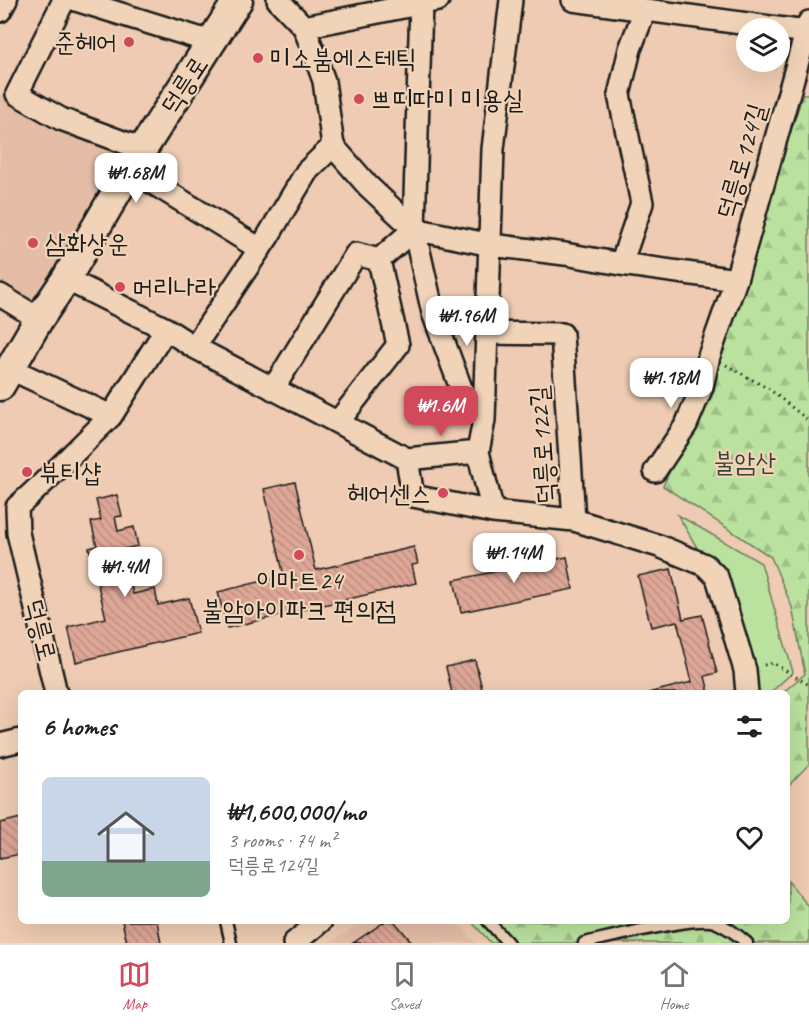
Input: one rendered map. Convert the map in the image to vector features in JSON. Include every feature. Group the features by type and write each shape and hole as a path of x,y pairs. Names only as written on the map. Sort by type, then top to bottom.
{"main road":[{"name":"덕릉로","path":"5,378 136,159 238,0"}],"street":[{"path":"0,11 6,0"},
{"path":"64,0 18,94 136,159 260,249"},
{"path":"76,0 211,42"},
{"path":"278,0 304,27 324,81 333,146 368,186 414,229 491,245 736,280"},
{"path":"493,512 478,452 484,420 493,149 511,0"},
{"path":"573,0 807,27"},
{"path":"304,27 430,2 414,229 433,314 462,391 484,420"},
{"path":"621,264 642,203 619,94 630,49 645,10"},
{"name":"덕릉로124길","path":"655,471 686,425 702,387 709,356 736,280 807,27"},
{"path":"194,347 260,249 307,171 333,146"},
{"path":"379,260 414,229"},
{"path":"273,389 356,254 379,260"},
{"path":"338,422 398,345 379,260"},
{"path":"66,279 165,329 194,347 408,459 478,452"},
{"path":"0,295 39,320"},
{"name":"덕릉로","path":"55,690 18,533 17,507 48,480 67,458 111,416 165,329"},
{"name":"덕릉로122길","path":"487,333 562,334 574,520"},
{"path":"5,378 111,416"},
{"name":"덕릉로122길","path":"408,459 413,496 493,512 574,520 658,546 705,565 717,577 745,670 747,690"},
{"path":"0,745 18,741"},
{"path":"294,943 317,924"}],"lane":[{"path":"227,924 231,943"},
{"path":"491,924 508,943"},
{"path":"584,943 644,929 694,924"},
{"path":"717,924 747,943"}],"path":[{"path":"709,356 769,389 809,421"},
{"path":"745,670 773,663 809,685"}],"shaded area":[{"path":"2,94 130,153 28,306 0,290 0,96"},
{"path":"358,924 459,924 476,943 330,943"}],"green space":[{"name":"불암산","path":"803,94 809,94 809,764 790,784 790,690 786,690 805,674 792,607 771,557 663,486 709,388"},
{"path":"678,515 761,563 793,672 773,690 745,690 713,575"},
{"path":"790,883 809,907 809,943 491,943 474,924 790,924"}],"building":[{"path":"295,482 316,570 414,547 418,564 412,565 416,583 227,628 218,592 284,576 264,489"},
{"path":"117,495 122,516 115,517 118,531 134,527 138,546 123,549 133,594 155,589 158,605 189,598 198,633 76,662 68,627 106,618 89,548 97,546 91,522 101,520 96,500"},
{"path":"567,557 573,589 461,612 454,580"},
{"path":"671,569 683,619 702,615 717,673 705,676 708,690 660,690 692,682 677,621 651,627 638,576"},
{"path":"475,660 482,690 451,690 446,667"},
{"path":"18,819 18,855 0,858 0,823"},
{"path":"123,924 158,924 161,943 127,943"},
{"path":"382,924 397,924 411,941 408,943 353,943"}],"place":[{"name":"준헤어","path":"129,42"},
{"name":"미소붐에스테틱","path":"258,58"},
{"name":"쁘띠따미 미용실","path":"359,99"},
{"name":"삼화상운","path":"33,243"},
{"name":"머리나라","path":"120,287"},
{"name":"뷰티샵","path":"27,472"},
{"name":"헤어센스","path":"443,493"},
{"name":"이마트24 불암아이파크 편의점","path":"299,555"}]}
